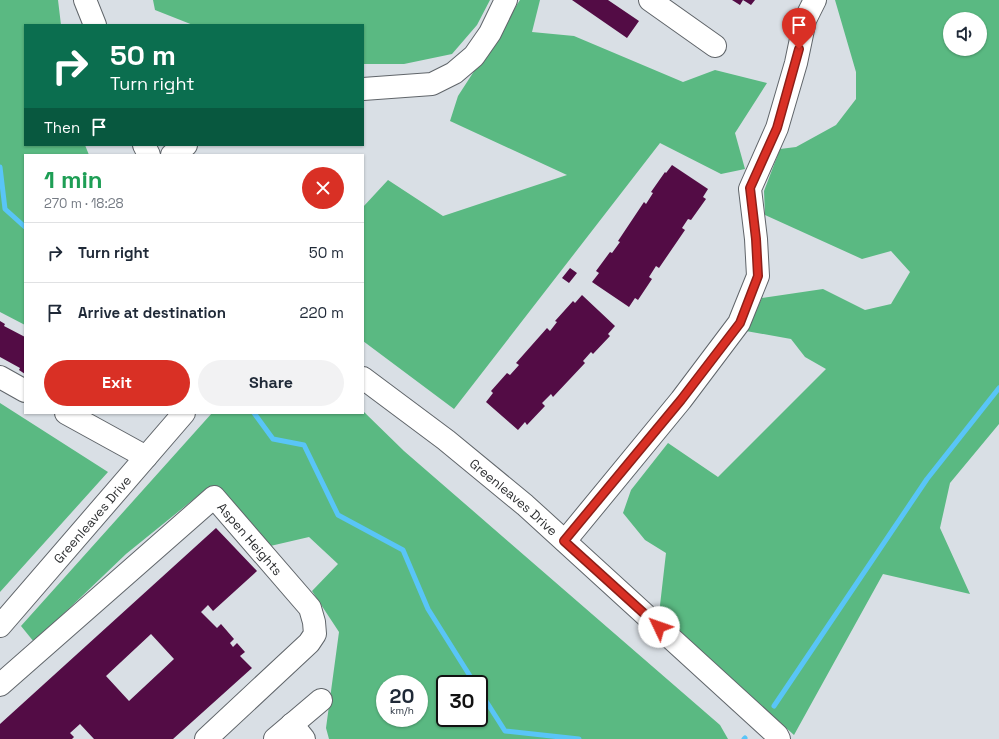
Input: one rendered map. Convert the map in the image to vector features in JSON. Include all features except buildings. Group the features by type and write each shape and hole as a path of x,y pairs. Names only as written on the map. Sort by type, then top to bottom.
{"street":[{"path":"85,0 95,24"},
{"path":"364,89 432,84 454,73 474,56 490,34 506,0"},
{"path":"650,0 715,46"},
{"path":"564,541 681,400 740,323 758,276 756,239 750,188 777,128 796,63 805,20 814,0"},
{"path":"173,154 185,146"},
{"path":"0,377 24,389"},
{"name":"Greenleaves Drive","path":"364,379 446,440 525,506 777,734 779,739"},
{"path":"68,414 146,457"},
{"name":"Greenleaves Drive","path":"0,626 183,414"},
{"name":"Aspen Heights","path":"0,685 214,496 310,608 314,622 315,634 309,643 294,658 206,739"},
{"path":"276,739 298,732 321,700"}],"green space":[{"path":"0,0 58,0 61,24 24,24 24,146 85,146 89,154 24,154 24,324 0,312"},
{"path":"153,0 490,0 477,25 452,54 404,64 364,64 364,24 190,24 155,10"},
{"path":"520,0 540,0 532,32 574,36 683,82 715,70 767,83 735,133 745,169 721,174 660,143 454,409 364,342 364,206 388,180 443,216 567,175 450,121 458,96"},
{"path":"835,0 999,0 999,424 950,483 940,528 970,594 883,574 794,735 659,614 666,553 645,540 623,513 631,490 668,443 718,477 826,369 805,357 791,339 746,331 762,298 823,289 865,310 891,304 910,272 891,251 862,259 765,215 764,191 780,149 796,147 836,125 856,99 856,72"},
{"path":"0,403 108,472 0,592"},
{"path":"364,412 404,451 720,725 728,739 329,739 326,728 339,632 312,591 338,564 309,537 266,547 210,486 126,554 34,642 21,626 211,414 364,414"}],"waterway":[{"path":"0,167 5,209 24,226"},
{"path":"774,706 927,479 999,388"},
{"path":"255,414 273,439 304,445 338,515 403,550 428,609 469,675"},
{"path":"488,704 505,731 579,739"}],"route":[{"path":"659,627 564,541 681,400 740,323 758,276 756,239 750,188 777,128 799,49"}]}
